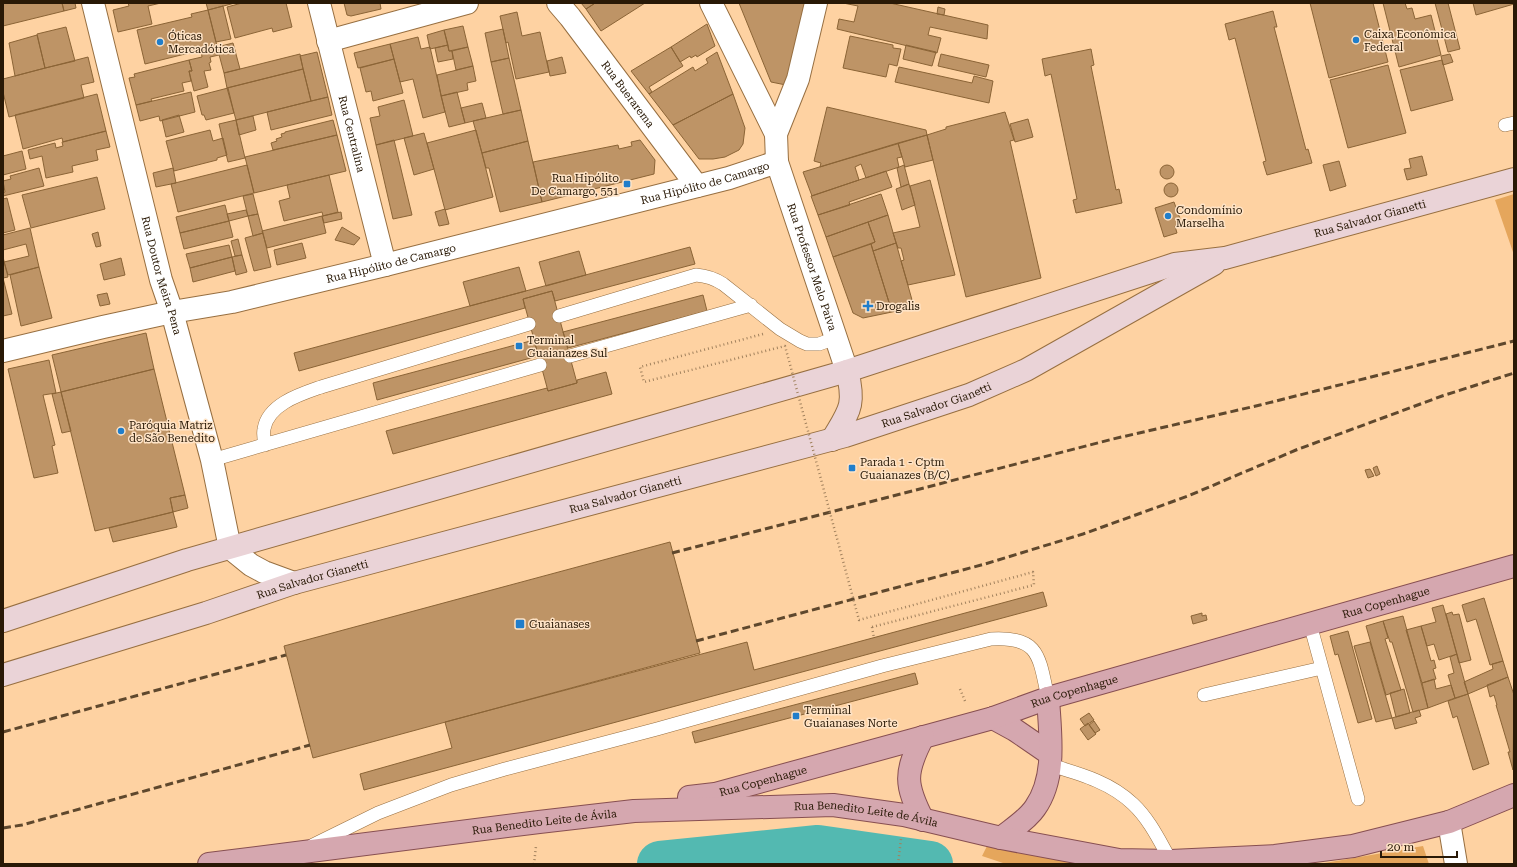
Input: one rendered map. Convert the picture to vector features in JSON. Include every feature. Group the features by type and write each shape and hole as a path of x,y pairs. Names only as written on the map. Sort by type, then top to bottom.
{"main road":[{"name":"Rua Salvador Gianetti","path":"3,621 186,560 847,371 1175,264 1225,258 1514,179"},
{"name":"Rua Salvador Gianetti","path":"3,675 199,615 294,583 832,440 969,395 1026,370 1225,258"},
{"path":"832,440 851,406 852,389 847,371"},
{"name":"Rua Copenhague","path":"634,811 660,801 715,794 993,718 1048,698 1514,566"},
{"path":"1001,838 1021,822 1035,808 1045,788 1050,760 1048,698"},
{"path":"993,718 1015,730 1050,760"},
{"path":"923,737 911,765 908,777 910,792 923,820"},
{"name":"Rua Benedito Leite de Ávila","path":"209,864 634,811 833,805 904,815 1001,838 1119,860 1171,861 1274,856 1353,846 1449,822 1514,795"}],"street":[{"name":"Rua Doutor Meira Pena","path":"93,3 161,280 172,312 212,460 230,548"},
{"name":"Rua Centralina","path":"319,3 385,265"},
{"path":"328,41 467,3"},
{"name":"Rua Buerarema","path":"558,3 575,23 696,186"},
{"path":"711,3 776,134"},
{"path":"776,134 798,78 816,3"},
{"name":"Rua Professor Melo Paiva","path":"776,134 777,162 847,371"},
{"name":"Rua Hipólito de Camargo","path":"3,351 172,312 232,302 385,265 729,178 777,162"},
{"path":"230,548 251,566 294,583"},
{"path":"1449,822 1456,864"}],"lane":[{"path":"559,316 696,275 714,278 724,284 780,329 807,344 819,344 836,338"},
{"path":"570,356 751,305"},
{"path":"264,445 264,428 272,413 282,403 300,394 529,324"},
{"path":"212,460 540,365"},
{"path":"1310,624 1358,799"},
{"path":"297,853 378,813 457,783 882,666 991,639 1006,638 1018,640 1027,644 1034,650 1041,665 1048,698"},
{"path":"1204,695 1322,668"},
{"path":"1050,760 1114,789 1134,805 1151,826 1171,861"}],"path":[{"path":"764,334 640,367 644,382 785,346 859,620 1033,572 1034,585 872,627 874,638"},
{"path":"898,864 901,837"},
{"path":"534,864 536,851"}],"shaded area":[{"path":"1514,194 1514,255 1495,200"},
{"path":"987,846 1105,864 1006,864 982,856"},
{"path":"1423,846 1429,864 1319,864"}],"building":[{"path":"3,3 62,3 64,11 3,26"},
{"path":"62,3 75,3 76,8 64,11"},
{"path":"128,3 161,3 148,6 152,24 118,32 113,10 129,6"},
{"path":"206,3 235,3 208,10"},
{"path":"242,3 286,3 292,27 273,32 272,28 235,38 227,7"},
{"path":"344,3 380,3 381,9 351,16 347,15"},
{"path":"581,3 594,3 594,4 586,9"},
{"path":"595,3 645,3 601,31 586,9"},
{"path":"739,3 805,3 786,85 771,82"},
{"path":"843,3 890,3 988,25 987,39 930,27 928,35 941,38 937,53 837,29 839,19 854,22 858,6"},
{"path":"1310,3 1373,3 1388,62 1329,78"},
{"path":"1383,3 1405,3 1407,9 1412,8 1415,19 1431,15 1441,55 1399,67"},
{"path":"1435,3 1448,3 1460,49 1448,52"},
{"path":"1473,3 1514,3 1514,4 1476,15"},
{"path":"223,6 231,39 216,42 208,10"},
{"path":"938,7 945,9 944,15 937,14"},
{"path":"208,10 217,46 145,64 137,30 192,17 191,14"},
{"path":"1273,11 1277,27 1274,27 1306,150 1308,149 1312,163 1267,175 1263,162 1266,161 1235,38 1229,40 1225,24"},
{"path":"517,12 522,36 540,32 549,72 516,79 508,42 506,43 500,16"},
{"path":"707,24 715,46 697,57 696,55 691,58 690,56 680,62 671,47"},
{"path":"463,26 468,47 449,51 444,30"},
{"path":"66,27 75,61 45,68 37,34"},
{"path":"503,29 509,58 491,62 485,33"},
{"path":"444,30 448,45 430,49 427,35"},
{"path":"37,35 45,68 15,76 9,43"},
{"path":"850,36 893,45 893,48 901,49 897,66 889,64 886,77 843,68"},
{"path":"418,37 421,49 430,47 445,112 423,118 413,79 400,82 390,44"},
{"path":"233,43 240,69 224,73 217,47"},
{"path":"390,44 394,59 358,68 354,53"},
{"path":"448,45 449,51 452,51 453,59 438,62 435,48"},
{"path":"906,45 936,52 932,66 903,59"},
{"path":"217,46 219,55 210,57 211,62 209,63 211,70 204,71 208,87 194,91 189,71 192,71 189,60 202,57 201,50"},
{"path":"468,47 473,66 456,70 452,51"},
{"path":"671,47 683,66 649,87 652,92 649,94 631,71"},
{"path":"1091,49 1094,65 1091,66 1116,190 1119,189 1122,203 1076,213 1073,200 1077,199 1051,74 1045,76 1042,59"},
{"path":"317,52 328,97 311,101 300,56"},
{"path":"717,52 733,94 673,125 649,94 693,67 695,71 708,63 706,59"},
{"path":"300,54 303,69 227,88 224,73"},
{"path":"941,54 989,65 986,77 938,66"},
{"path":"1450,54 1453,62 1443,65 1441,56"},
{"path":"88,57 94,82 81,85 84,98 9,117 3,92 3,79"},
{"path":"562,57 566,73 550,76 547,61"},
{"path":"509,58 521,110 503,114 491,62"},
{"path":"394,59 403,93 373,101 371,91 366,92 360,68"},
{"path":"189,60 192,71 189,71 191,81 182,83 184,91 151,99 152,101 136,105 129,78 135,77 134,74"},
{"path":"1442,60 1453,100 1411,111 1400,70"},
{"path":"1388,65 1406,133 1348,148 1330,80"},
{"path":"473,66 476,81 467,83 468,90 441,96 437,75"},
{"path":"899,67 972,83 974,76 993,81 989,103 895,82"},
{"path":"303,69 311,101 236,120 227,88"},
{"path":"228,88 234,113 206,120 204,115 202,115 197,96"},
{"path":"191,92 195,112 160,121 159,116 140,121 136,105"},
{"path":"457,92 465,123 449,127 441,96"},
{"path":"97,94 106,131 63,142 62,138 23,149 15,115"},
{"path":"733,94 745,128 743,144 739,150 725,157 699,159 673,125"},
{"path":"328,97 332,115 271,130 267,112"},
{"path":"404,100 413,136 376,145 370,118 380,116 378,107"},
{"path":"482,103 486,118 465,123 461,108"},
{"path":"827,107 926,130 927,135 820,167 821,163 814,161"},
{"path":"521,110 528,141 482,153 473,121"},
{"path":"1005,112 1014,140 1010,141 1041,278 966,297 927,135 946,129 946,127"},
{"path":"179,115 184,132 166,137 162,120"},
{"path":"253,116 256,130 239,135 236,120"},
{"path":"1028,119 1033,137 1015,142 1010,124"},
{"path":"236,120 245,158 228,162 219,124"},
{"path":"333,120 337,135 273,150 271,143 277,141 276,139 282,137 281,134 285,132"},
{"path":"210,130 213,141 223,138 227,155 217,158 217,160 174,171 166,141"},
{"path":"476,130 493,197 445,210 427,143"},
{"path":"106,131 110,147 96,150 98,160 72,166 73,172 46,178 42,156 30,159 28,150 55,143 56,148 63,146 62,142"},
{"path":"424,133 434,169 414,175 404,138"},
{"path":"337,135 346,171 254,193 245,157"},
{"path":"927,135 933,160 905,167 898,143"},
{"path":"394,140 412,215 393,219 376,145"},
{"path":"640,140 655,160 654,174 542,202 533,162 618,145 619,149 632,146 631,142"},
{"path":"528,141 542,202 500,212 489,168 486,168 482,153"},
{"path":"898,143 902,157 897,158 899,167 866,178 861,164 855,167 859,180 812,196 803,172"},
{"path":"22,151 26,169 3,175 3,156"},
{"path":"1422,156 1427,175 1407,180 1404,169 1411,168 1409,159"},
{"path":"1339,161 1346,186 1330,191 1323,165"},
{"path":"247,165 254,193 178,212 171,184"},
{"path":"904,165 909,184 901,187 897,168"},
{"path":"1167,165 1172,167 1174,172 1172,177 1167,179 1162,177 1160,172 1162,167"},
{"path":"39,168 44,186 3,196 3,193 5,192 3,181 11,179 10,176"},
{"path":"173,168 176,183 156,187 153,173"},
{"path":"886,171 892,187 849,202 850,205 818,215 811,196"},
{"path":"329,175 338,212 323,216 322,212 284,221 279,201 290,198 287,185"},
{"path":"97,177 105,209 31,228 22,195"},
{"path":"930,180 955,275 908,285 901,261 904,260 901,248 898,248 893,233 920,227 910,186"},
{"path":"1171,183 1176,185 1178,190 1176,195 1171,197 1166,195 1164,190 1166,185"},
{"path":"909,184 915,205 902,210 896,189"},
{"path":"253,194 258,214 248,216 243,196"},
{"path":"881,194 888,215 826,237 818,215"},
{"path":"7,198 15,230 3,233 3,199"},
{"name":"Condomínio Marselha","path":"1174,202 1182,224 1175,226 1177,233 1164,237 1155,208"},
{"path":"225,205 229,221 180,233 176,217"},
{"path":"445,209 449,224 439,226 435,212"},
{"path":"246,210 248,216 229,221 227,214"},
{"path":"341,212 342,219 324,223 322,216"},
{"path":"258,214 263,233 253,236 248,216"},
{"path":"888,215 896,243 873,251 871,244 875,242 868,222"},
{"path":"322,216 326,233 267,248 262,231"},
{"path":"229,221 233,237 184,249 180,233"},
{"path":"868,222 875,242 833,257 826,237"},
{"path":"342,227 360,238 354,245 335,240"},
{"path":"30,228 39,267 8,275 4,262 29,256 26,244 3,250 3,235"},
{"path":"98,232 101,246 96,247 92,234"},
{"path":"263,233 271,267 254,271 245,238"},
{"path":"238,239 242,255 235,256 231,241"},
{"path":"302,243 306,258 277,265 274,250"},
{"path":"896,243 914,307 892,312 873,251"},
{"path":"871,244 892,312 863,318 853,313 833,257"},
{"path":"229,245 232,257 190,268 186,254"},
{"path":"690,247 695,264 555,301 552,291 523,299 525,308 299,371 294,353"},
{"path":"579,251 586,275 546,286 539,262"},
{"path":"242,255 247,272 236,275 232,257"},
{"path":"3,257 8,277 3,278"},
{"path":"232,257 235,271 193,282 190,268"},
{"path":"121,258 125,275 104,280 100,264"},
{"path":"39,267 52,318 21,326 10,275"},
{"path":"519,267 526,291 470,306 463,282"},
{"path":"3,278 12,314 3,316"},
{"path":"552,291 577,383 548,391 523,299"},
{"path":"107,293 110,304 100,306 97,295"},
{"path":"703,295 707,311 568,348 563,332"},
{"path":"146,333 154,369 61,392 52,355"},
{"path":"534,340 538,356 377,400 373,383"},
{"path":"49,360 56,393 43,395 55,445 52,446 58,473 34,478 8,369"},
{"name":"Paróquia Matriz de São Benedito","path":"154,369 185,495 170,498 173,512 95,531 61,392"},
{"path":"606,372 612,394 393,454 386,431 547,388 548,391 577,383 577,380"},
{"path":"61,392 71,431 62,433 52,394"},
{"path":"1377,466 1380,474 1376,476 1373,468"},
{"path":"1370,469 1374,476 1368,478 1365,470"},
{"path":"185,495 188,508 173,512 170,498"},
{"path":"173,512 177,527 113,542 109,528"},
{"name":"Guaianases","path":"670,542 700,653 313,758 284,646"},
{"path":"1043,592 1047,606 364,790 360,774 452,748 445,722 747,642 754,670"},
{"path":"1484,598 1503,661 1490,665 1476,619 1467,622 1462,605"},
{"path":"1443,605 1457,654 1439,660 1434,644 1427,646 1421,626 1436,622 1432,608"},
{"path":"1452,612 1453,615 1459,614 1471,660 1459,663 1446,614"},
{"path":"1202,613 1202,616 1206,615 1207,620 1193,624 1191,616"},
{"path":"1403,616 1428,708 1413,712 1392,642 1390,642 1383,621"},
{"path":"1383,621 1388,638 1385,639 1401,690 1386,695 1366,626"},
{"path":"1421,626 1431,661 1434,660 1436,668 1433,669 1436,679 1422,683 1406,630"},
{"path":"1348,631 1372,719 1358,723 1338,654 1335,655 1330,636"},
{"path":"1370,642 1392,718 1376,722 1354,646"},
{"path":"1457,654 1468,694 1455,698 1448,675 1454,673 1450,657"},
{"path":"1503,661 1508,677 1468,694 1464,682 1493,669 1492,664"},
{"path":"915,673 918,684 695,743 692,732"},
{"path":"1508,677 1514,695 1513,770 1508,752 1510,752 1494,695 1490,697 1487,685"},
{"path":"1434,679 1436,689 1451,685 1455,698 1428,708 1422,683"},
{"path":"1404,689 1410,713 1396,717 1390,693"},
{"path":"1468,694 1489,764 1473,770 1457,716 1453,718 1448,701"},
{"path":"1419,710 1421,716 1415,718 1417,723 1395,729 1392,718"},
{"path":"1089,713 1094,720 1085,726 1080,719"},
{"path":"1094,721 1100,730 1095,733 1089,725"},
{"path":"1088,723 1096,734 1088,740 1080,729"}],"waterway":[{"path":"660,864 818,848 930,864"}],"railway":[{"path":"672,553 1113,439 1260,405 1514,341"},
{"path":"696,641 985,564 1083,534 1188,496 1296,450 1442,396 1514,373"},
{"path":"3,732 286,655"},
{"path":"3,828 22,825 310,745"}],"place":[{"name":"Caixa Econômica Federal","path":"1356,40"},
{"name":"Óticas Mercadótica","path":"160,42"},
{"name":"Rua Hipólito De Camargo, 551","path":"627,184"},
{"name":"Condomínio Marselha","path":"1168,216"},
{"name":"Drogalis","path":"868,306"},
{"name":"Terminal Guaianazes Sul","path":"519,346"},
{"name":"Paróquia Matriz de São Benedito","path":"121,431"},
{"name":"Parada 1 - Cptm Guaianazes (B/C)","path":"852,468"},
{"name":"Guaianases","path":"520,624"},
{"name":"Terminal Guaianases Norte","path":"796,716"}]}
